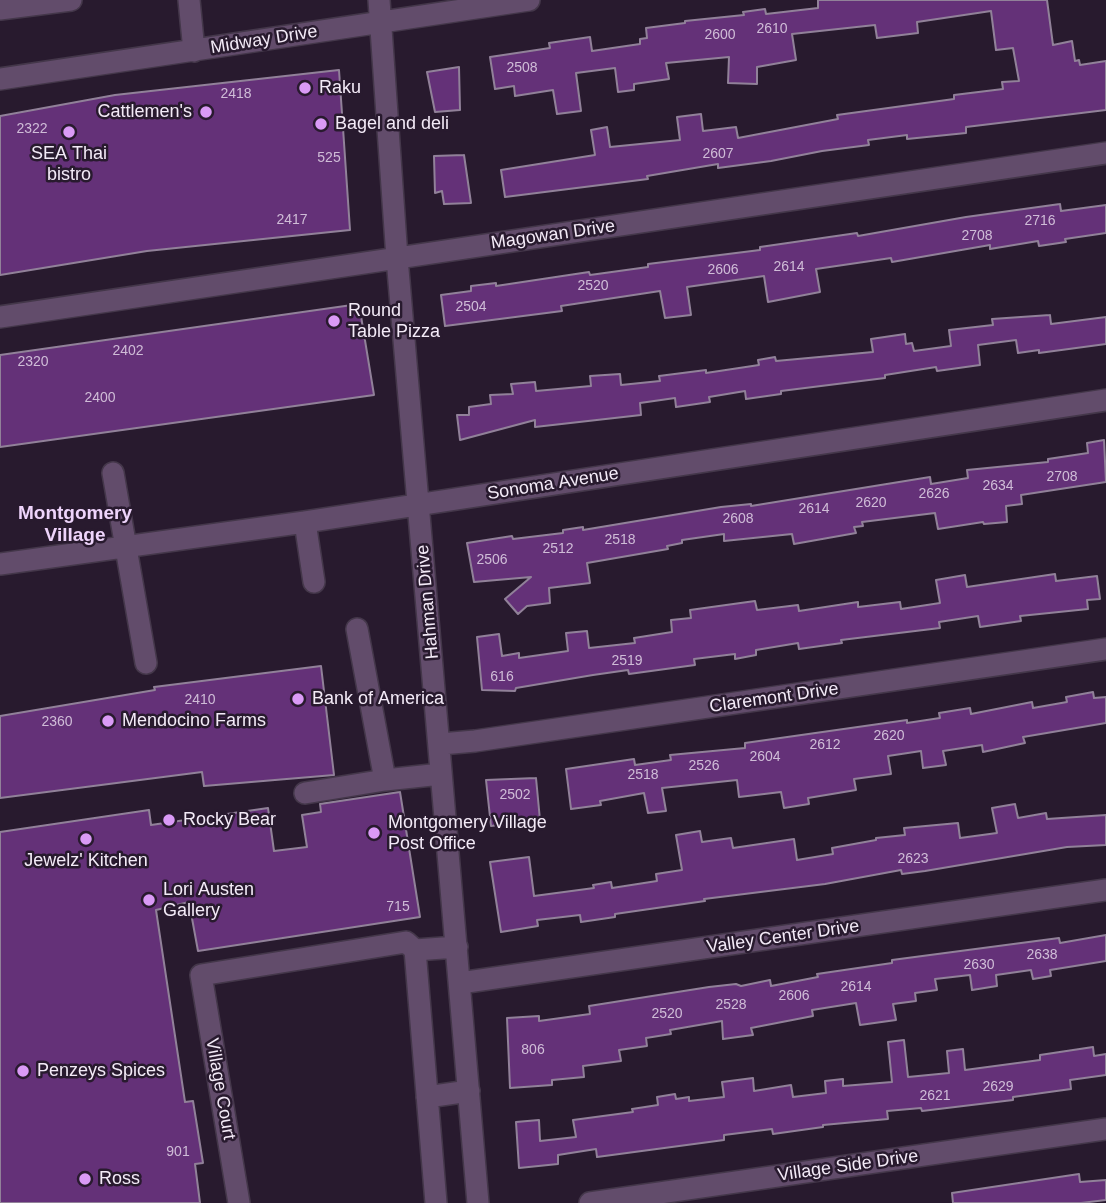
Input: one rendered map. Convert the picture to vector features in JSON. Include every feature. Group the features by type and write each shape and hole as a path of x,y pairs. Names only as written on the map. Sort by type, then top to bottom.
{"street":[{"path":"0,9 71,0"},
{"path":"189,0 194,51"},
{"name":"Hahman Drive","path":"379,0 397,258 441,744 478,1203"},
{"name":"Midway Drive","path":"0,79 528,0"},
{"name":"Magowan Drive","path":"0,317 1106,153"},
{"name":"Sonoma Avenue","path":"0,564 304,522 1106,400"},
{"path":"113,473 146,663"},
{"path":"304,522 314,582"},
{"path":"357,629 368,676 385,780"},
{"name":"Claremont Drive","path":"441,744 1106,649"},
{"path":"306,793 442,774"},
{"name":"Valley Center Drive","path":"460,983 1106,890"},
{"name":"Village Court","path":"239,1203 201,975 406,942 415,950"},
{"path":"436,1203 415,950 457,947"},
{"path":"427,1097 469,1091"},
{"name":"Village Side Drive","path":"590,1203 1106,1129"}],"building":[{"path":"818,0 1047,0 1053,45 1072,41 1075,61 1079,60 1080,65 1106,61 1106,110 966,127 966,133 907,139 907,135 868,140 869,145 771,161 718,168 718,164 647,176 648,179 505,197 501,170 595,155 591,130 607,127 610,147 680,140 677,117 701,114 703,131 736,127 738,138 838,119 837,115 954,99 954,95 1003,89 1002,82 1019,81 1013,48 996,50 991,11 917,22 918,33 877,38 875,25 792,34 796,60 757,67 757,84 728,83 729,57 666,63 669,79 634,84 634,90 618,92 615,68 576,73 581,111 557,114 553,90 515,96 514,86 495,89 490,57 550,48 549,43 590,37 592,51 640,44 640,39 647,38 646,28 744,15 743,12 765,9 766,14 818,8"},
{"path":"459,67 460,110 435,112 427,72"},
{"path":"339,70 350,230 147,251 0,275 0,116 115,95"},
{"path":"464,155 471,203 444,204 442,191 435,193 434,156"},
{"path":"1060,204 1061,211 1106,205 1106,233 1039,246 1038,241 990,249 990,245 892,262 891,258 816,269 820,292 768,302 764,276 687,287 691,315 665,318 660,291 561,306 562,311 445,326 441,295 471,291 471,286 496,283 496,286 589,272 590,275 648,267 648,264 760,250 760,247 857,233 858,236"},
{"path":"359,304 374,395 0,447 0,355"},
{"path":"1050,315 1051,324 1106,317 1106,344 1039,353 1039,350 1018,353 1016,340 978,345 980,365 937,371 936,367 885,375 885,378 781,391 781,394 746,399 745,391 709,397 710,402 676,407 675,398 640,403 641,415 535,427 535,420 460,440 457,415 469,415 469,407 491,404 490,395 513,394 511,384 535,382 536,391 591,386 590,376 620,374 621,385 660,381 659,376 706,370 706,373 759,365 758,360 775,357 776,361 873,352 871,339 905,334 906,344 912,343 914,351 951,346 949,330 993,325 992,319"},
{"path":"1104,440 1106,482 1021,495 1022,504 1006,506 1007,522 983,522 938,529 935,513 862,522 863,526 854,527 856,533 794,544 792,534 724,541 724,534 682,540 682,543 667,546 668,549 587,563 590,583 549,588 550,603 527,606 518,614 505,599 531,577 474,582 467,543 512,536 513,539 563,533 563,530 583,527 583,530 721,507 751,506 930,477 931,484 968,478 967,470 1048,462 1048,459 1088,453 1087,443"},
{"path":"1055,574 1056,581 1097,576 1100,599 1087,600 1088,609 1020,616 1021,621 980,627 978,616 939,622 940,628 841,640 842,643 799,649 798,643 756,650 756,655 735,659 735,654 694,659 695,665 629,674 628,670 593,675 516,688 515,691 482,690 477,637 499,634 502,656 519,653 519,658 568,651 566,633 587,631 589,648 635,643 634,638 672,632 671,620 691,618 690,610 755,601 757,610 798,605 799,611 858,602 858,607 900,602 901,609 940,603 936,580 965,575 967,587"},
{"path":"321,666 334,775 204,786 202,772 0,798 0,716 155,690 154,687"},
{"path":"1093,692 1094,698 1106,697 1106,723 1023,737 1025,743 983,752 982,745 943,751 946,765 923,768 921,751 888,756 891,774 854,779 856,790 808,798 809,804 784,808 781,792 739,797 737,780 662,788 666,811 648,813 644,793 600,801 601,805 571,809 566,769 634,759 635,765 671,760 670,755 745,748 745,743 907,720 907,723 940,718 939,713 970,708 971,714 1032,702 1033,708 1067,702 1066,697"},
{"path":"536,778 540,820 491,826 486,780"},
{"path":"400,792 420,917 198,951 189,902 156,910 185,1102 193,1101 203,1163 195,1164 200,1203 0,1203 0,832 149,810 151,825 268,808 274,851 307,847 302,815 321,812 320,804"},
{"path":"1015,804 1018,818 1046,813 1047,819 1106,815 1106,845 1067,847 902,874 901,870 825,884 704,899 705,901 615,914 615,917 581,922 580,915 537,920 538,926 501,932 490,862 529,857 534,896 594,888 593,885 611,882 612,888 657,881 656,874 682,870 676,835 700,831 702,842 731,838 733,848 794,839 797,860 833,854 832,848 876,838 905,835 904,828 958,823 960,838 997,833 992,808"},
{"path":"1106,935 1106,961 1050,970 1051,976 1033,979 1031,970 996,975 997,986 972,990 970,975 935,979 937,990 915,993 916,1001 893,1004 896,1020 860,1025 856,1003 812,1010 813,1016 751,1028 753,1035 723,1039 722,1021 670,1030 671,1034 646,1038 647,1046 619,1050 621,1061 583,1066 584,1077 552,1080 552,1085 510,1088 507,1018 539,1016 539,1021 590,1014 589,1006 709,987 736,984 741,986 770,980 771,986 818,977 817,974 892,963 892,960 1059,938 1060,943"},
{"path":"904,1040 908,1077 949,1073 947,1051 963,1049 965,1070 1040,1060 1040,1055 1093,1047 1094,1056 1106,1054 1106,1075 1070,1080 1071,1089 1013,1097 1013,1100 922,1111 921,1108 887,1111 888,1119 823,1125 773,1134 772,1129 724,1135 724,1140 597,1157 596,1149 558,1155 558,1164 519,1168 516,1122 539,1120 540,1141 576,1137 573,1120 633,1112 632,1109 658,1105 657,1097 675,1094 676,1099 689,1097 689,1101 724,1097 722,1082 753,1078 754,1091 791,1085 793,1097 826,1093 825,1081 843,1079 843,1086 892,1082 888,1042"},
{"path":"1079,1174 1080,1182 1106,1180 1106,1200 1081,1203 953,1203 952,1193"}],"place":[{"name":"Raku","path":"305,88"},
{"name":"Cattlemen's","path":"206,112"},
{"name":"Bagel and deli","path":"321,124"},
{"name":"SEA Thai bistro","path":"69,132"},
{"name":"Round Table Pizza","path":"334,321"},
{"name":"Bank of America","path":"298,699"},
{"name":"Mendocino Farms","path":"108,721"},
{"name":"Rocky Bear","path":"169,820"},
{"name":"Montgomery Village Post Office","path":"374,833"},
{"name":"Jewelz' Kitchen","path":"86,839"},
{"name":"Lori Austen Gallery","path":"149,900"},
{"name":"Penzeys Spices","path":"23,1071"},
{"name":"Ross","path":"85,1179"}],"district":[{"name":"Montgomery Village","path":"75,525"}]}
